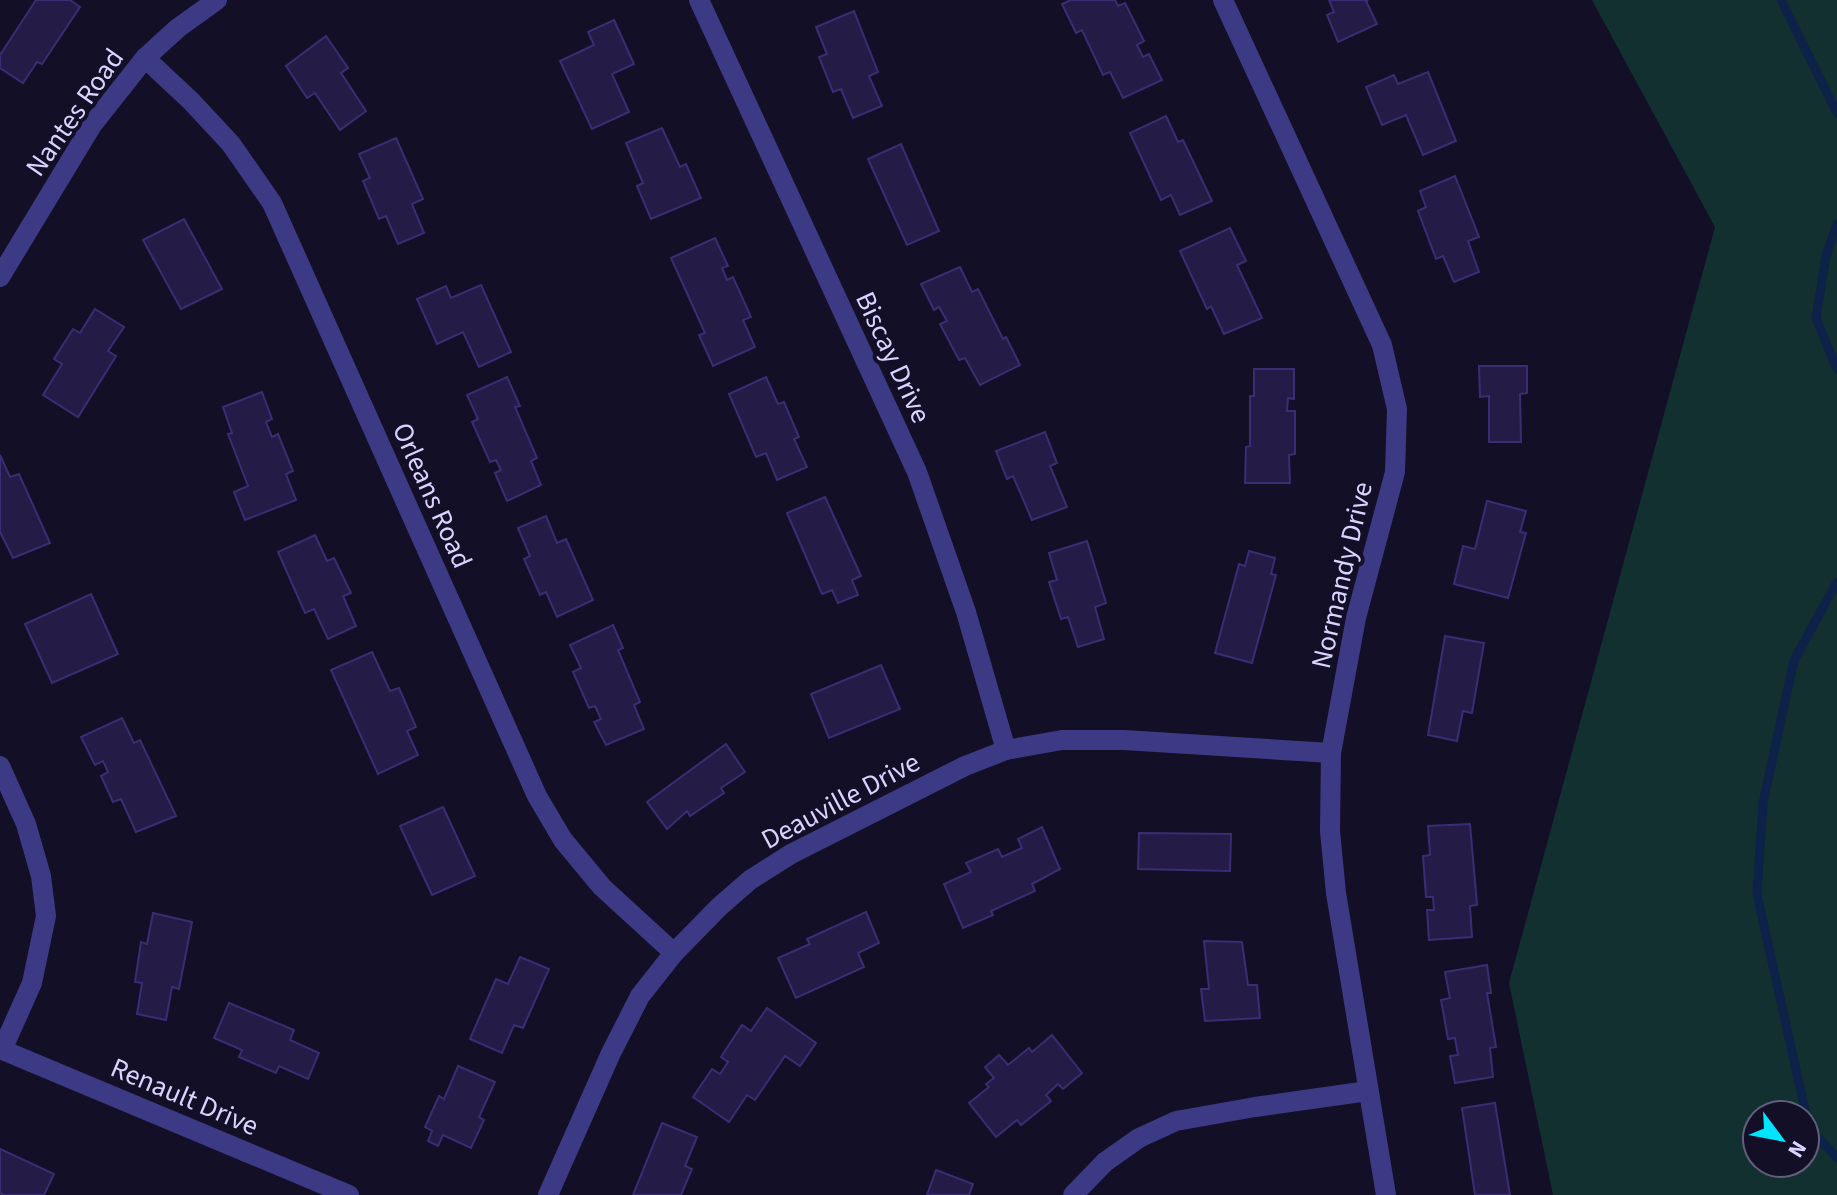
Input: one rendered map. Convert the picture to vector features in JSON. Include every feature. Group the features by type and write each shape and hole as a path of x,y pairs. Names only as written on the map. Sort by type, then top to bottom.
{"street":[{"name":"Nantes Road","path":"0,277 92,125 145,58 178,28 217,0"},
{"name":"Biscay Drive","path":"699,0 917,472 966,612 1006,750"},
{"name":"Normandy Drive","path":"1223,0 1382,345 1397,409 1395,472 1356,618 1331,753 1330,831 1336,893 1386,1195"},
{"name":"Orleans Road","path":"145,58 231,144 272,203 537,796 563,840 602,887 674,953"},
{"name":"Deauville Drive","path":"548,1195 611,1053 640,996 674,953 719,907 750,880 791,854 965,766 1006,750 1062,740 1124,740 1331,753"},
{"path":"0,766 26,824 41,876 46,916 32,983 1,1050"},
{"name":"Renault Drive","path":"1,1050 349,1195"},
{"path":"1073,1195 1105,1162 1139,1138 1176,1121 1368,1091"}],"green space":[{"path":"1592,0 1837,0 1837,1195 1553,1195 1509,983 1715,227"}],"building":[{"path":"36,0 70,0 80,7 42,64 37,62 23,83 0,68 0,55"},
{"path":"1071,0 1115,0 1118,6 1125,3 1144,41 1137,45 1143,57 1149,54 1162,80 1123,98 1110,72 1103,75 1082,30 1076,33 1062,4"},
{"path":"1329,0 1368,0 1377,24 1338,42 1327,15 1334,12"},
{"path":"854,11 878,72 869,76 882,106 853,118 841,89 833,92 819,57 827,54 816,27"},
{"path":"614,20 634,64 612,74 629,112 592,129 560,61 594,45 588,32"},
{"path":"326,36 348,68 341,73 366,111 340,130 315,93 307,98 286,66"},
{"path":"1428,72 1456,141 1423,155 1406,115 1382,125 1366,87 1394,75 1398,84"},
{"path":"1166,116 1178,142 1183,140 1212,201 1180,215 1171,195 1161,200 1130,133"},
{"path":"662,128 680,167 686,164 701,198 651,219 637,186 643,183 626,143"},
{"path":"396,138 423,199 412,204 424,233 398,244 386,216 379,219 363,181 370,178 359,154"},
{"path":"901,144 939,231 907,245 868,159"},
{"path":"1455,176 1479,237 1468,241 1479,272 1454,282 1443,256 1436,259 1418,211 1426,207 1420,191"},
{"path":"184,219 222,289 181,309 143,240"},
{"path":"1230,228 1246,261 1237,265 1262,318 1224,334 1211,306 1207,309 1180,251"},
{"path":"715,238 728,266 722,268 727,280 733,277 751,317 743,320 755,347 713,366 699,335 705,333 671,258"},
{"path":"960,267 972,292 978,289 1020,365 980,385 965,358 959,360 940,324 947,321 939,307 934,310 921,284"},
{"path":"481,285 511,352 479,367 463,332 437,344 417,299 446,286 451,298"},
{"path":"95,309 124,327 108,351 116,356 78,417 43,395 62,364 54,359 73,329 80,333"},
{"path":"1479,366 1527,366 1527,393 1520,394 1521,442 1489,442 1489,396 1480,397"},
{"path":"1254,369 1294,369 1294,399 1288,398 1287,411 1295,411 1295,454 1289,455 1290,483 1245,483"},
{"path":"507,377 520,406 515,407 537,458 531,461 541,485 507,501 495,473 501,470 496,460 490,462 472,422 478,419 467,395"},
{"path":"766,377 778,404 784,402 799,437 794,439 807,467 777,480 766,453 756,457 729,394"},
{"path":"262,392 272,419 266,422 272,437 278,434 293,471 286,474 296,500 245,520 234,492 248,486 228,434 232,433 223,407"},
{"path":"1045,432 1057,463 1050,466 1067,507 1032,520 1013,476 1007,479 996,451"},
{"path":"0,455 10,477 19,474 50,543 13,558 0,532"},
{"path":"825,497 861,576 852,580 858,595 838,603 832,590 822,594 787,513"},
{"path":"1487,501 1526,511 1520,532 1526,533 1508,598 1454,584 1463,546 1475,549"},
{"path":"546,516 557,543 566,539 593,600 557,617 546,592 540,595 524,559 530,556 518,528"},
{"path":"315,535 327,561 334,558 351,593 343,596 356,626 328,639 314,609 305,613 278,552"},
{"path":"1087,541 1106,603 1095,607 1104,639 1078,647 1068,617 1061,619 1049,582 1057,580 1049,553"},
{"path":"1249,551 1275,558 1271,574 1276,575 1252,663 1215,653 1239,564 1245,566"},
{"path":"91,594 118,654 52,683 25,624"},
{"path":"613,625 623,648 618,650 640,702 634,705 644,729 606,745 594,722 601,719 595,706 589,708 573,672 581,668 570,645"},
{"path":"1445,636 1484,643 1472,713 1463,711 1457,741 1428,735"},
{"path":"372,652 390,691 399,688 416,727 407,731 418,755 378,774 331,670"},
{"path":"881,665 900,709 829,738 811,694"},
{"path":"122,718 134,743 140,740 176,816 136,832 121,799 113,802 101,776 108,772 103,761 95,765 81,737"},
{"path":"726,744 745,772 721,788 724,793 690,816 687,811 667,829 647,802"},
{"path":"443,807 475,876 432,895 400,826"},
{"path":"1470,824 1477,905 1470,906 1472,937 1429,940 1427,910 1434,910 1433,897 1426,897 1423,856 1430,855 1428,826"},
{"path":"1042,827 1060,869 1032,884 1035,891 963,928 944,884 971,872 966,863 998,849 1002,857 1022,848 1018,839"},
{"path":"1139,833 1231,834 1230,871 1138,869"},
{"path":"866,912 879,943 858,953 864,967 796,998 778,958 810,944 807,939"},
{"path":"153,913 192,922 179,989 172,987 166,1020 137,1014 142,983 135,982 141,942 147,944"},
{"path":"1204,941 1242,942 1248,985 1257,985 1260,1018 1205,1021 1201,989 1209,989"},
{"path":"520,957 549,969 523,1028 514,1025 502,1053 470,1039 496,979 508,984"},
{"path":"1487,965 1491,993 1487,993 1496,1047 1490,1048 1493,1077 1455,1083 1450,1056 1458,1055 1455,1038 1448,1039 1441,1000 1450,998 1445,972"},
{"path":"229,1003 294,1030 290,1040 319,1053 308,1079 279,1066 276,1073 239,1057 242,1050 214,1038"},
{"path":"767,1008 816,1043 800,1066 785,1056 755,1100 747,1095 729,1122 693,1097 712,1069 720,1074 728,1062 721,1057 742,1025 751,1031"},
{"path":"1052,1035 1082,1073 1063,1089 1058,1084 1046,1095 1051,1101 1021,1125 1017,1120 996,1137 969,1103 989,1087 986,1084 994,1078 985,1067 999,1055 1008,1065 1029,1048 1032,1052"},
{"path":"458,1066 495,1082 479,1117 484,1120 471,1148 443,1135 438,1146 428,1141 432,1131 425,1127 439,1096 444,1099"},
{"path":"1495,1103 1510,1195 1475,1195 1462,1108"},
{"path":"662,1123 697,1137 685,1166 692,1169 681,1195 633,1195"},
{"path":"0,1149 54,1174 44,1195 0,1193"},
{"path":"936,1170 973,1184 969,1195 927,1195"}],"waterway":[{"path":"1781,0 1837,113"},
{"path":"1837,224 1826,256 1816,318 1837,369"},
{"path":"1837,582 1794,660 1763,803 1757,894 1809,1128 1837,1158"}]}
